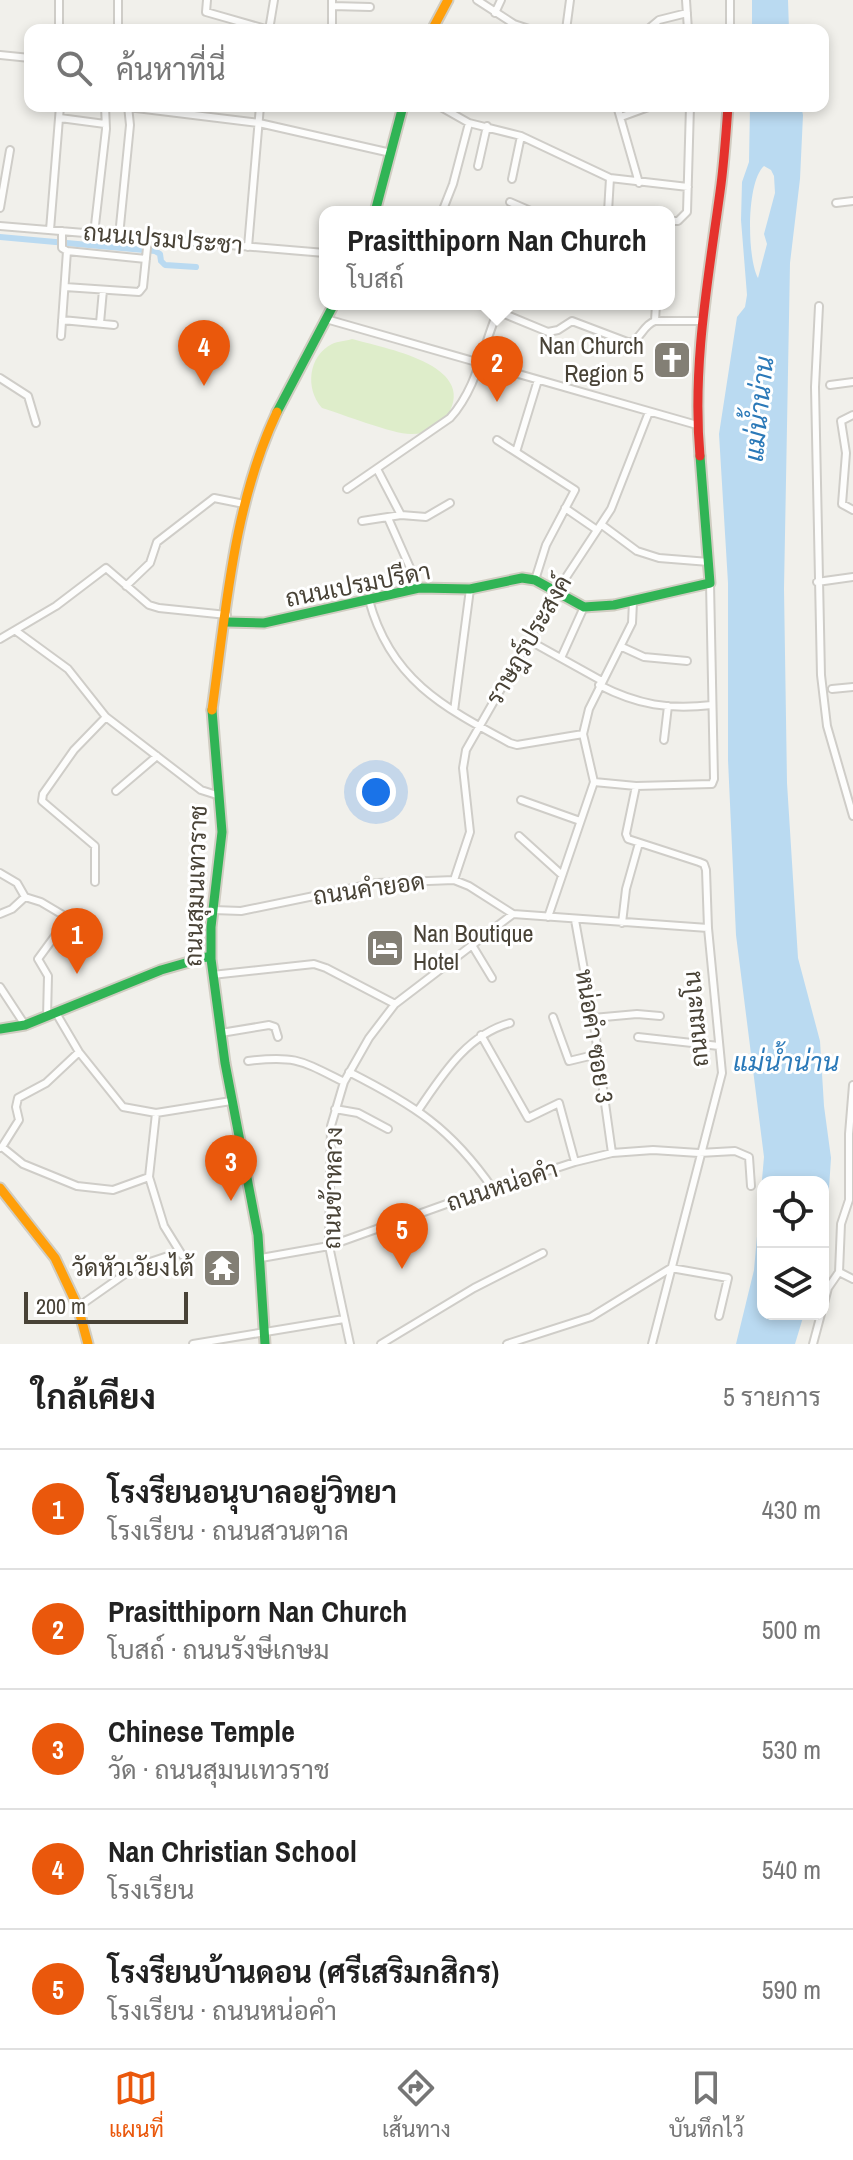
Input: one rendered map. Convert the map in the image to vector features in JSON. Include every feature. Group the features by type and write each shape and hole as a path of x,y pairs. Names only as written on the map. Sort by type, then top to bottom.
{"street":[{"path":"59,0 59,24"},
{"path":"118,0 118,24"},
{"path":"207,0 206,12 248,24"},
{"path":"270,24 274,0"},
{"path":"435,24 448,0"},
{"path":"477,0 514,24"},
{"path":"495,13 501,0"},
{"path":"567,24 570,0"},
{"path":"686,0 688,24"},
{"path":"730,0 730,24"},
{"path":"332,24 332,3 370,7"},
{"path":"654,24 687,13"},
{"path":"0,55 24,57"},
{"path":"50,230 60,112"},
{"path":"94,234 105,112"},
{"path":"119,236 130,125 129,112"},
{"path":"169,112 259,123 391,153"},
{"path":"248,247 260,112"},
{"path":"377,206 401,112"},
{"path":"450,112 469,123 521,136 610,178 688,187"},
{"path":"619,112 639,183"},
{"path":"621,117 635,112"},
{"path":"675,221 687,212 690,112"},
{"path":"594,782 636,786 712,784 714,779 709,562 697,425 701,321 721,188 727,112"},
{"path":"60,118 105,124"},
{"path":"444,206 469,123"},
{"path":"478,166 487,126"},
{"path":"512,179 521,136"},
{"path":"0,208 10,150"},
{"path":"608,206 610,178"},
{"path":"836,203 853,201"},
{"path":"510,202 519,206"},
{"name":"ถนนเปรมประชา","path":"0,226 319,253"},
{"path":"61,336 65,287 62,231"},
{"path":"65,287 139,292 143,287 148,238"},
{"path":"64,250 146,259"},
{"path":"100,323 103,290"},
{"path":"819,306 815,387 821,675 827,726 853,816"},
{"name":"ถนนสุมนเทวราช","path":"265,1339 261,1258 231,1101 210,956 210,927 222,835 212,712 244,504 268,433 331,310"},
{"path":"493,310 548,332 572,321 630,343 648,323 701,321"},
{"path":"655,321 656,310"},
{"path":"347,489 450,418 468,394 497,312"},
{"path":"326,319 697,425"},
{"path":"62,320 114,325"},
{"path":"0,378 28,396 36,423"},
{"path":"516,452 538,380"},
{"path":"830,385 853,382"},
{"name":"ราษฎร์ประสงค์","path":"454,880 470,832 463,768 466,750 557,591 611,509 649,412"},
{"path":"853,415 841,421 846,453 842,504 853,510"},
{"path":"497,440 575,490 546,545 535,580 584,607 633,602 710,583"},
{"path":"377,469 401,515"},
{"path":"126,586 150,563 157,542 214,498 244,504"},
{"path":"362,521 401,515 426,517 450,503"},
{"path":"565,508 637,551 659,558 709,562"},
{"path":"388,518 419,588"},
{"path":"0,639 56,606 106,568 149,605 226,619"},
{"path":"817,582 853,577"},
{"name":"ถนนเปรมปรีดา","path":"226,619 264,623 419,588 470,589 522,578 535,580"},
{"path":"454,711 470,589"},
{"path":"369,600 390,653 416,685 454,711 517,745 583,734"},
{"path":"548,917 594,782 583,734 589,709 632,623 633,602"},
{"path":"561,658 584,607"},
{"path":"16,631 68,669 106,717 201,790 220,796"},
{"path":"530,641 628,699 688,708 712,705"},
{"path":"622,647 644,657 687,661"},
{"path":"832,689 853,687"},
{"path":"664,740 668,706"},
{"path":"95,882 96,849 93,843 42,801 43,794 74,750 106,717"},
{"path":"116,791 157,756"},
{"path":"622,923 626,889 639,843 628,839 626,834 636,786"},
{"path":"521,800 580,821"},
{"path":"519,836 562,875"},
{"name":"ถนนมะโน","path":"639,843 704,864 722,1073 652,1344"},
{"path":"0,873 17,883 25,897 41,902 68,918 38,959 48,976 51,1015 123,1107 156,1113 231,1101"},
{"name":"ถนนคำยอด","path":"213,910 241,911 377,883 454,880 513,914 708,928"},
{"path":"0,914 12,909 25,897"},
{"name":"ถนนข้าหลวง","path":"350,1344 329,1246 330,1140 335,1109 344,1082 369,1038 395,1004 513,914"},
{"name":"หน่อคำ ซอย 3","path":"575,920 593,1018 612,1153"},
{"path":"472,945 492,978"},
{"path":"0,1029 25,1025 161,970 210,956"},
{"path":"212,975 314,964 395,1004"},
{"path":"0,987 25,1025"},
{"path":"593,1018 637,1014 660,1016"},
{"path":"553,1017 569,1061 598,1054"},
{"path":"419,1109 444,1073 481,1035 491,1028 510,1023"},
{"path":"221,1033 269,1025 275,1027 278,1037"},
{"path":"481,1035 528,1118 559,1103 575,1162"},
{"path":"638,1037 719,1046"},
{"path":"79,1052 46,1083 18,1098 16,1107 19,1120 1,1148 23,1164 77,1186 113,1190 149,1177"},
{"path":"248,1061 276,1057 298,1059 344,1082"},
{"path":"349,1072 419,1109 458,1144 493,1189"},
{"path":"829,1287 839,1272 841,1224 849,1200 853,1085"},
{"path":"335,1109 358,1113 388,1129"},
{"path":"78,1307 135,1267 181,1254 164,1226 149,1177 156,1113"},
{"name":"ถนนหน่อคำ","path":"261,1258 329,1246 575,1162 612,1153 735,1151 749,1157 751,1186"},
{"path":"0,1188 55,1258 78,1307 88,1344"},
{"path":"381,1344 474,1288 543,1253"},
{"path":"507,1344 591,1317 671,1268 728,1278 719,1316"},
{"path":"839,1272 853,1279"},
{"path":"193,1344 265,1339 344,1319"},
{"path":"813,1344 819,1320"}],"green space":[{"path":"352,339 404,354 439,371 450,383 454,397 445,420 428,431 404,433 322,408 311,383 314,365 324,349"}],"water":[{"path":"752,0 788,0 789,24 752,24"},
{"name":"แม่น้ำน่าน","path":"750,112 802,112 800,179 790,263 784,589 787,783 798,958 820,1041 831,1158 829,1188 829,1176 762,1176 764,1157 736,935 728,760 728,583 719,434 737,317 745,307 747,295 741,220 742,182 749,162","holes":["764,166 774,176 775,193 764,234 767,244 758,278 752,254 750,220 754,187"]},
{"name":"แม่น้ำน่าน","path":"757,1236 757,1320 802,1320 795,1344 736,1344 754,1270"}],"waterway":[{"path":"0,237 155,251 165,265 196,267"}],"traffic: fast":[{"path":"377,206 401,112"},
{"path":"277,412 331,310"},
{"path":"226,622 264,623 419,588 470,589 522,578 535,580 584,607 614,605 710,583 700,456"},
{"path":"212,710 222,832 211,927 211,959 225,1063 258,1235 265,1344"},
{"path":"0,1029 25,1025 161,970 210,956"}],"traffic: slow":[{"path":"435,24 448,0"},
{"path":"212,710 241,521 262,447 277,412"},
{"path":"0,1188 55,1258 78,1307 88,1344"}],"traffic: jam":[{"path":"700,456 700,357 728,112"}],"place":[{"name":"Nan Church Region 5","path":"672,360"},
{"name":"Nan Christian School","path":"204,386"},
{"name":"Prasitthiporn Nan Church","path":"497,402"},
{"name":"Nan Boutique Hotel","path":"385,948"},
{"name":"โรงรียนอนุบาลอยู่วิทยา","path":"77,974"},
{"name":"Chinese Temple","path":"231,1201"},
{"name":"วัดหัวเวัยงไต้","path":"222,1268"},
{"name":"โรงรียนบ้านดอน (ศรีเสริมกสิกร)","path":"402,1269"}]}
